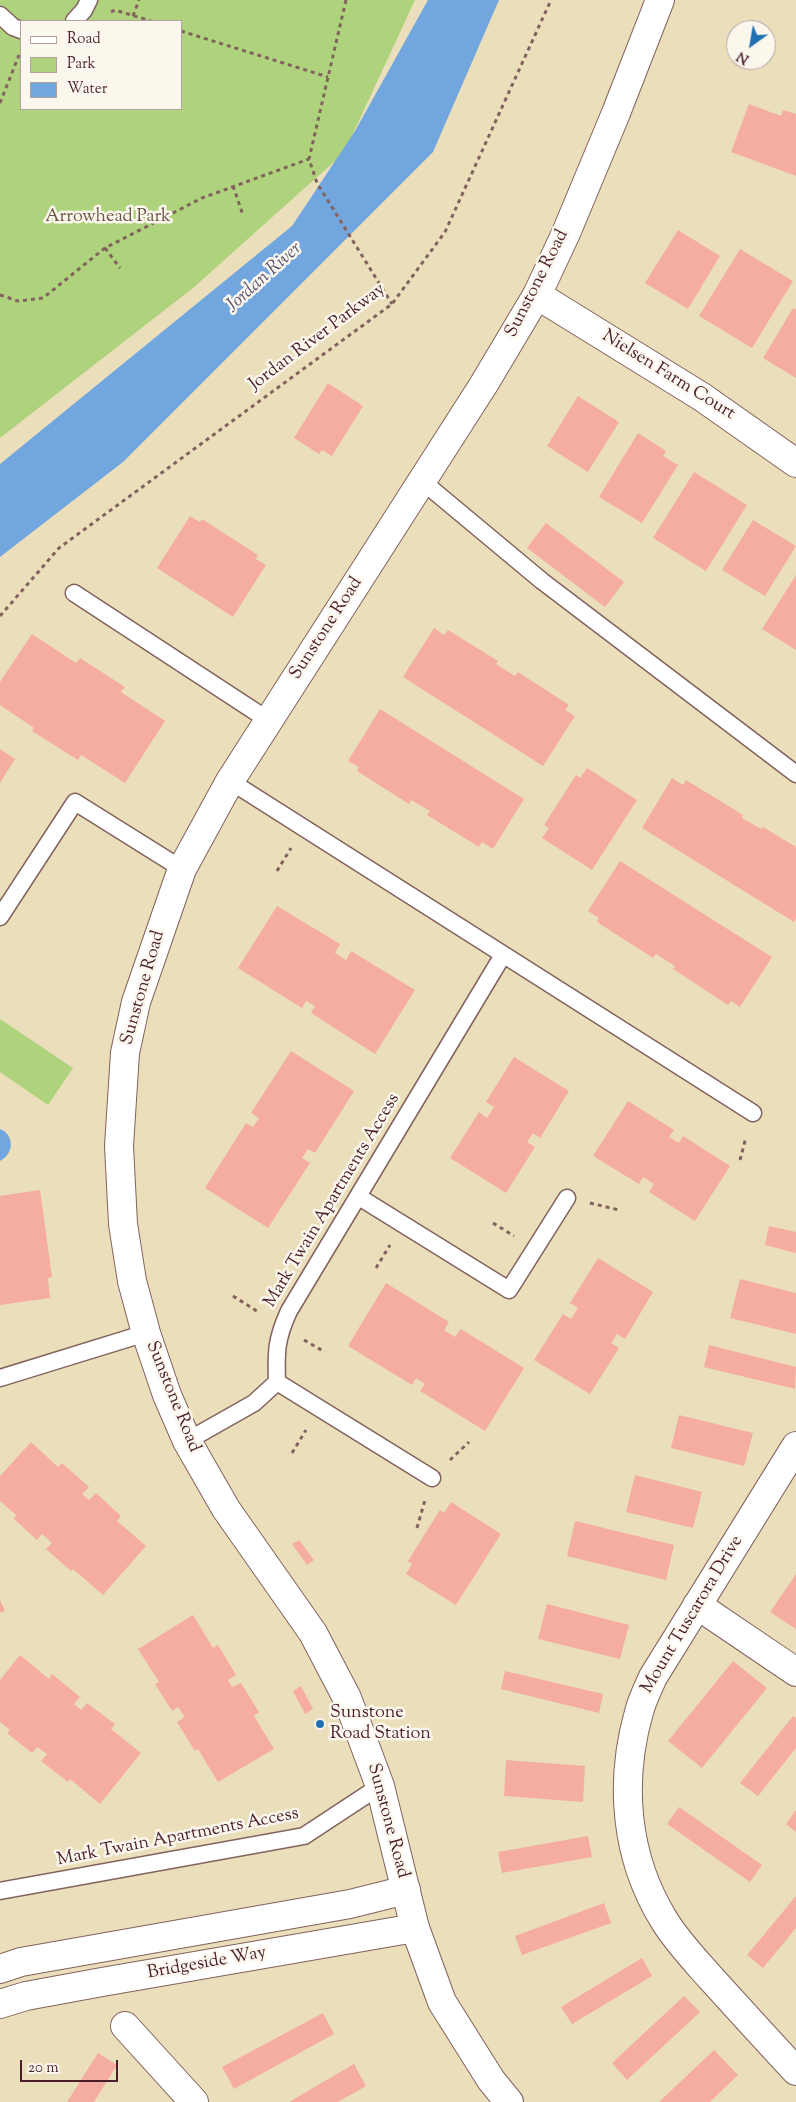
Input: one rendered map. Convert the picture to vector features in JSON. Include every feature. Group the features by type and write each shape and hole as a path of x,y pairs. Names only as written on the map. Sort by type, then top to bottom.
{"street":[{"name":"Sunstone Road","path":"509,2102 490,2080 442,2002 415,1928 380,1786 348,1698 313,1633 226,1509 187,1441 167,1395 146,1333 132,1281 123,1224 119,1146 125,1053 136,1002 182,869 230,781 484,384 537,295 566,233 660,0"},
{"name":"Nielsen Farm Court","path":"537,295 702,397 796,463"},
{"name":"Mount Tuscarora Drive","path":"796,1446 653,1677 639,1711 631,1748 627,1791 629,1827 637,1862 649,1892 664,1921 684,1947 796,2071"},
{"path":"697,1605 796,1672"},
{"name":"Bridgeside Way","path":"0,1969 21,1962 350,1904 406,1890"},
{"name":"Bridgeside Way","path":"0,2004 26,1996 102,1982 415,1928"},
{"path":"125,2026 194,2102"}],"lane":[{"path":"75,20 84,10 88,0"},
{"path":"0,15 13,27 20,30"},
{"path":"422,481 542,581 796,774"},
{"path":"74,593 268,720"},
{"path":"230,781 753,1113"},
{"path":"0,917 75,802 182,869"},
{"name":"Mark Twain Apartments Access","path":"277,1382 276,1349 281,1327 289,1311 503,955"},
{"path":"359,1197 509,1290 567,1198"},
{"path":"0,1378 146,1333"},
{"path":"187,1441 254,1403 277,1382 432,1478"},
{"name":"Mark Twain Apartments Access","path":"0,1891 304,1836 380,1786"}],"path":[{"path":"133,16 138,0"},
{"path":"346,0 309,159 317,183 392,304"},
{"name":"Jordan River Parkway","path":"0,616 59,548 392,304 445,232 550,0"},
{"path":"106,14 115,10 147,20"},
{"path":"182,31 328,77"},
{"path":"0,103 20,53"},
{"path":"0,295 18,301 43,298 105,248 202,198 309,159"},
{"path":"233,186 243,215"},
{"path":"105,248 120,268"}],"green space":[{"name":"Arrowhead Park","path":"0,0 415,0 344,153 193,288 0,438"},
{"path":"0,1019 73,1068 48,1105 0,1072"}],"water":[{"name":"Jordan River","path":"428,0 499,0 433,152 123,462 0,557 0,464 292,226 355,131"},
{"path":"0,1129 8,1136 11,1145 8,1154 0,1161"}],"building":[{"path":"749,104 781,116 783,110 796,114 796,176 731,152"},
{"path":"678,230 720,256 688,309 645,283"},
{"path":"740,249 793,281 752,348 699,316"},
{"path":"793,308 796,309 796,378 763,358"},
{"path":"328,383 363,406 332,456 322,450 319,454 294,438"},
{"path":"578,396 619,422 588,472 547,446"},
{"path":"638,433 666,451 663,456 678,465 642,523 599,497"},
{"path":"694,472 747,505 706,571 653,538"},
{"path":"190,516 200,522 202,519 258,555 256,559 266,565 233,617 157,568"},
{"path":"753,520 796,546 765,596 722,570"},
{"path":"546,523 624,582 605,607 527,548"},
{"path":"796,575 796,650 762,629"},
{"path":"434,628 444,635 448,630 498,661 496,664 515,676 518,672 569,705 565,710 575,716 543,766 403,677"},
{"path":"32,634 76,663 80,658 125,687 121,692 165,721 125,783 81,755 78,760 32,731 34,728 0,705 0,682"},
{"path":"380,709 524,799 493,849 482,842 479,847 427,815 430,811 411,800 409,804 357,771 359,767 348,761"},
{"path":"0,749 15,759 0,783"},
{"path":"587,768 637,800 592,870 542,838 549,828 544,825 576,775 580,778"},
{"path":"672,778 683,785 686,780 743,815 742,818 761,829 763,827 796,847 796,918 794,922 642,828"},
{"path":"620,861 772,957 740,1007 731,1001 728,1005 673,969 675,966 656,954 653,958 597,922 599,918 588,911"},
{"path":"277,906 340,944 335,953 346,960 351,951 415,990 375,1054 311,1013 315,1006 306,1001 302,1008 238,968"},
{"path":"291,1051 354,1091 315,1153 308,1149 302,1158 310,1163 268,1228 205,1188 246,1123 253,1127 259,1118 251,1113"},
{"path":"514,1057 569,1091 540,1138 533,1133 527,1142 535,1147 506,1193 450,1158 479,1112 487,1118 494,1107 486,1102"},
{"path":"628,1101 674,1130 669,1137 679,1143 683,1136 730,1166 695,1221 649,1192 654,1184 643,1177 639,1184 593,1156"},
{"path":"40,1190 52,1277 48,1278 50,1298 0,1305 0,1196"},
{"path":"769,1226 796,1232 796,1253 765,1245"},
{"path":"598,1258 653,1292 625,1339 617,1334 611,1343 619,1348 590,1394 534,1360 563,1314 571,1319 578,1308 570,1303"},
{"path":"740,1279 796,1293 796,1334 730,1318"},
{"path":"386,1283 449,1322 444,1330 455,1337 461,1329 524,1368 485,1431 420,1391 425,1384 416,1378 412,1385 348,1346"},
{"path":"709,1345 796,1367 795,1389 704,1367"},
{"path":"679,1415 753,1433 744,1466 671,1448"},
{"path":"31,1442 58,1467 62,1463 89,1487 82,1494 89,1500 96,1493 121,1516 117,1521 146,1546 103,1595 46,1549 52,1543 42,1534 37,1540 14,1519 16,1515 0,1501 0,1476"},
{"path":"635,1475 702,1492 693,1528 626,1512"},
{"path":"451,1502 501,1534 456,1605 406,1574 412,1564 408,1561 440,1510 444,1513"},
{"path":"575,1521 674,1545 666,1580 567,1556"},
{"path":"299,1540 314,1560 307,1565 292,1544"},
{"path":"796,1574 796,1629 770,1612"},
{"path":"0,1600 5,1611 0,1613"},
{"path":"547,1604 629,1625 620,1659 538,1639"},
{"path":"193,1615 213,1648 218,1645 236,1675 228,1680 232,1687 241,1683 259,1712 254,1716 274,1749 218,1782 198,1749 195,1751 177,1722 185,1717 178,1707 172,1711 155,1684 159,1682 138,1649"},
{"path":"20,1655 49,1679 52,1674 80,1697 74,1704 81,1710 87,1703 115,1724 111,1729 141,1753 100,1804 70,1779 68,1782 41,1761 47,1754 37,1747 32,1753 7,1733 10,1730 0,1722 0,1680"},
{"path":"733,1661 767,1688 702,1768 668,1741"},
{"path":"505,1671 603,1694 599,1713 501,1689"},
{"path":"301,1686 313,1709 305,1714 293,1691"},
{"path":"793,1716 796,1718 796,1748 758,1796 740,1783"},
{"path":"506,1760 585,1766 583,1802 504,1796"},
{"path":"679,1807 762,1865 750,1882 667,1824"},
{"path":"796,1810 796,1832 786,1824"},
{"path":"588,1836 592,1857 502,1873 498,1852"},
{"path":"796,1896 796,1928 763,1968 747,1955"},
{"path":"604,1903 611,1923 522,1955 515,1936"},
{"path":"642,1958 652,1976 572,2024 561,2007"},
{"path":"684,1996 700,2012 627,2080 612,2063"},
{"path":"323,2013 334,2034 234,2089 222,2067"},
{"path":"714,2050 738,2075 710,2102 659,2102"},
{"path":"98,2053 117,2065 94,2102 67,2102"},
{"path":"354,2064 366,2086 338,2102 289,2102"}],"place":[{"name":"Sunstone Road Station","path":"320,1724"}]}
